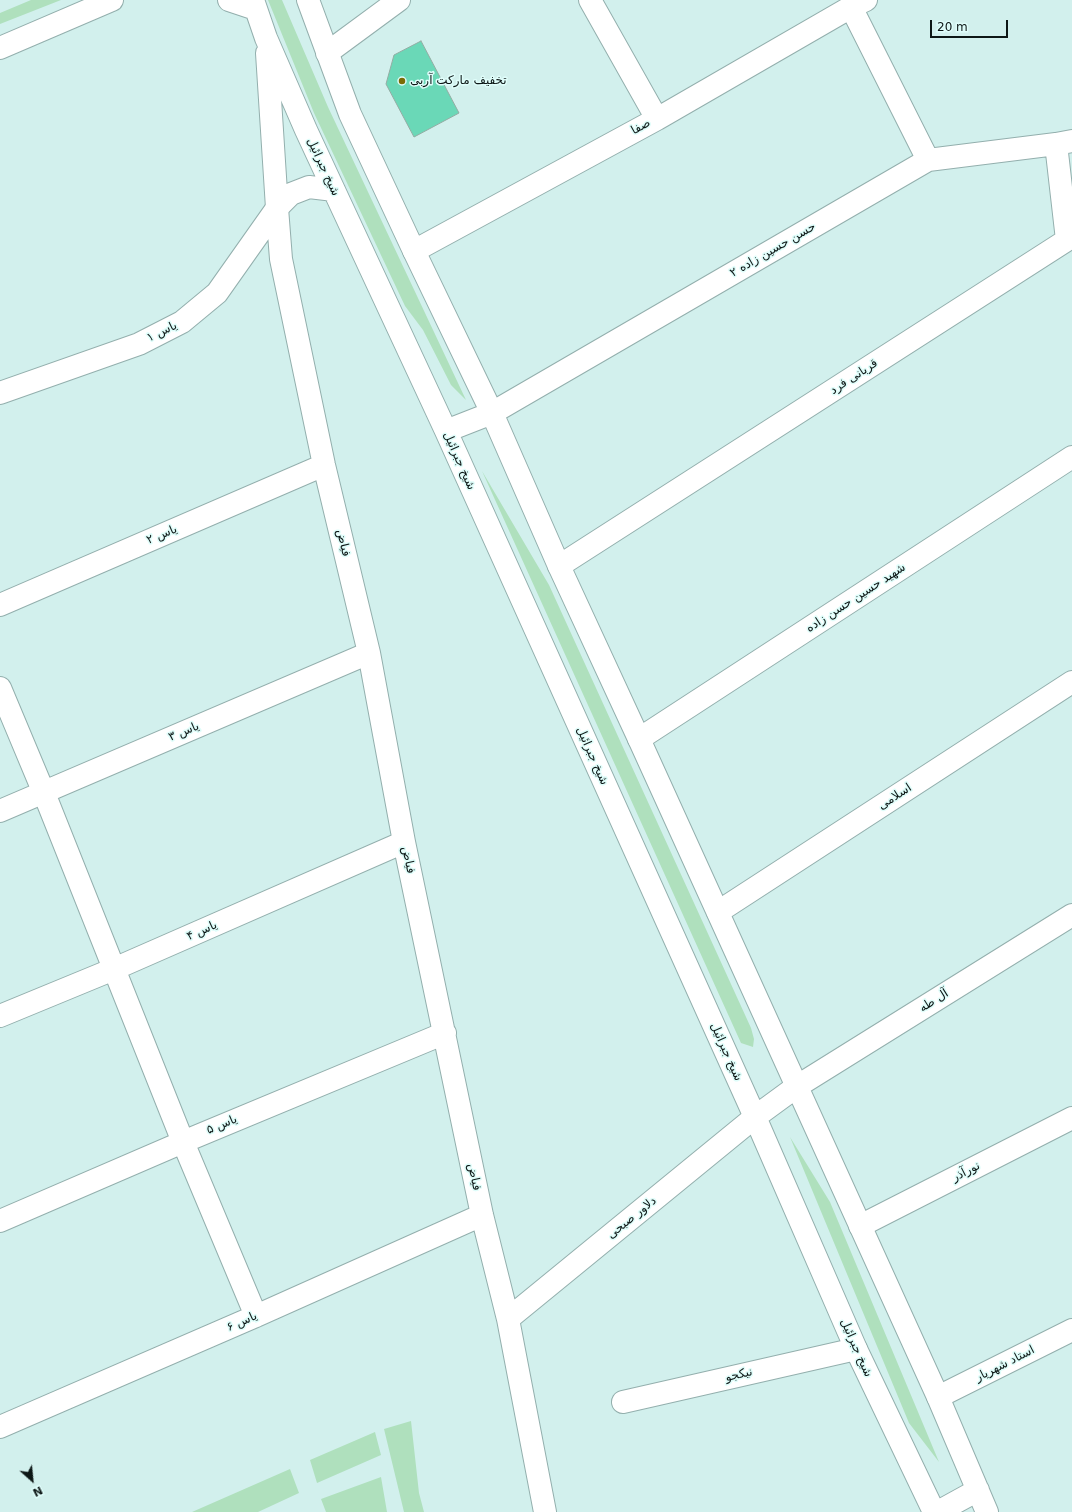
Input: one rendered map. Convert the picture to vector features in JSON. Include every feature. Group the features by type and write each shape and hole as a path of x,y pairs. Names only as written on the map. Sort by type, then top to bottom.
{"street":[{"path":"0,48 112,0"},
{"path":"229,0 254,4"},
{"path":"308,0 350,114 492,413 559,566 640,739 796,1087 938,1397 987,1512"},
{"path":"327,54 399,0"},
{"path":"590,0 657,119"},
{"name":"شیخ جبرائیل","path":"254,4 266,38 334,190 446,432 756,1117 856,1349 934,1512"},
{"path":"859,4 928,160"},
{"name":"صفا","path":"414,251 657,119 859,4"},
{"name":"فیاض","path":"266,38 281,259 324,465 369,653 404,842 482,1215 508,1318 545,1512"},
{"name":"حسن حسین زاده ۲","path":"446,432 492,413 928,160 1064,143"},
{"name":"قربانی فرد","path":"559,566 1068,240 1064,143"},
{"name":"یاس ۱","path":"0,393 139,344 182,322 217,293 277,208 291,194 309,187 334,190"},
{"name":"شهید حسین حسن زاده","path":"640,739 1072,457"},
{"name":"یاس ۲","path":"0,605 324,465"},
{"name":"یاس ۳","path":"0,811 369,653"},
{"name":"اسلامی","path":"718,912 1072,682"},
{"path":"0,688 44,792 183,1142 256,1316"},
{"name":"یاس ۴","path":"0,1016 114,969 404,842"},
{"name":"آل طه","path":"756,1117 796,1087 1072,915"},
{"name":"یاس ۵","path":"0,1221 183,1142 445,1033"},
{"name":"دلاور صبحی","path":"508,1318 756,1117"},
{"name":"نورآذر","path":"860,1226 1072,1118"},
{"name":"یاس ۶","path":"0,1427 256,1316 482,1215"},
{"name":"استاد شهریار","path":"938,1397 1072,1330"},
{"name":"نیکجو","path":"623,1402 856,1349"},
{"path":"938,1512 978,1490"}],"green space":[{"path":"31,0 61,0 0,24 0,13"},
{"path":"268,0 282,0 328,107 466,400 451,385 423,330 405,306 314,113"},
{"path":"482,471 549,585 751,1028 754,1039 753,1047 741,1043"},
{"path":"790,1137 830,1202 939,1462 909,1423"},
{"path":"411,1421 419,1493 424,1512 404,1512 384,1429"},
{"path":"375,1432 381,1455 317,1483 310,1460"},
{"path":"290,1469 299,1493 258,1512 192,1512"},
{"path":"381,1477 387,1512 326,1512 321,1499"}],"building":[{"path":"421,41 459,113 414,137 386,84 394,55"}],"place":[{"name":"تخفیف مارکت آربی","path":"402,81"}]}
